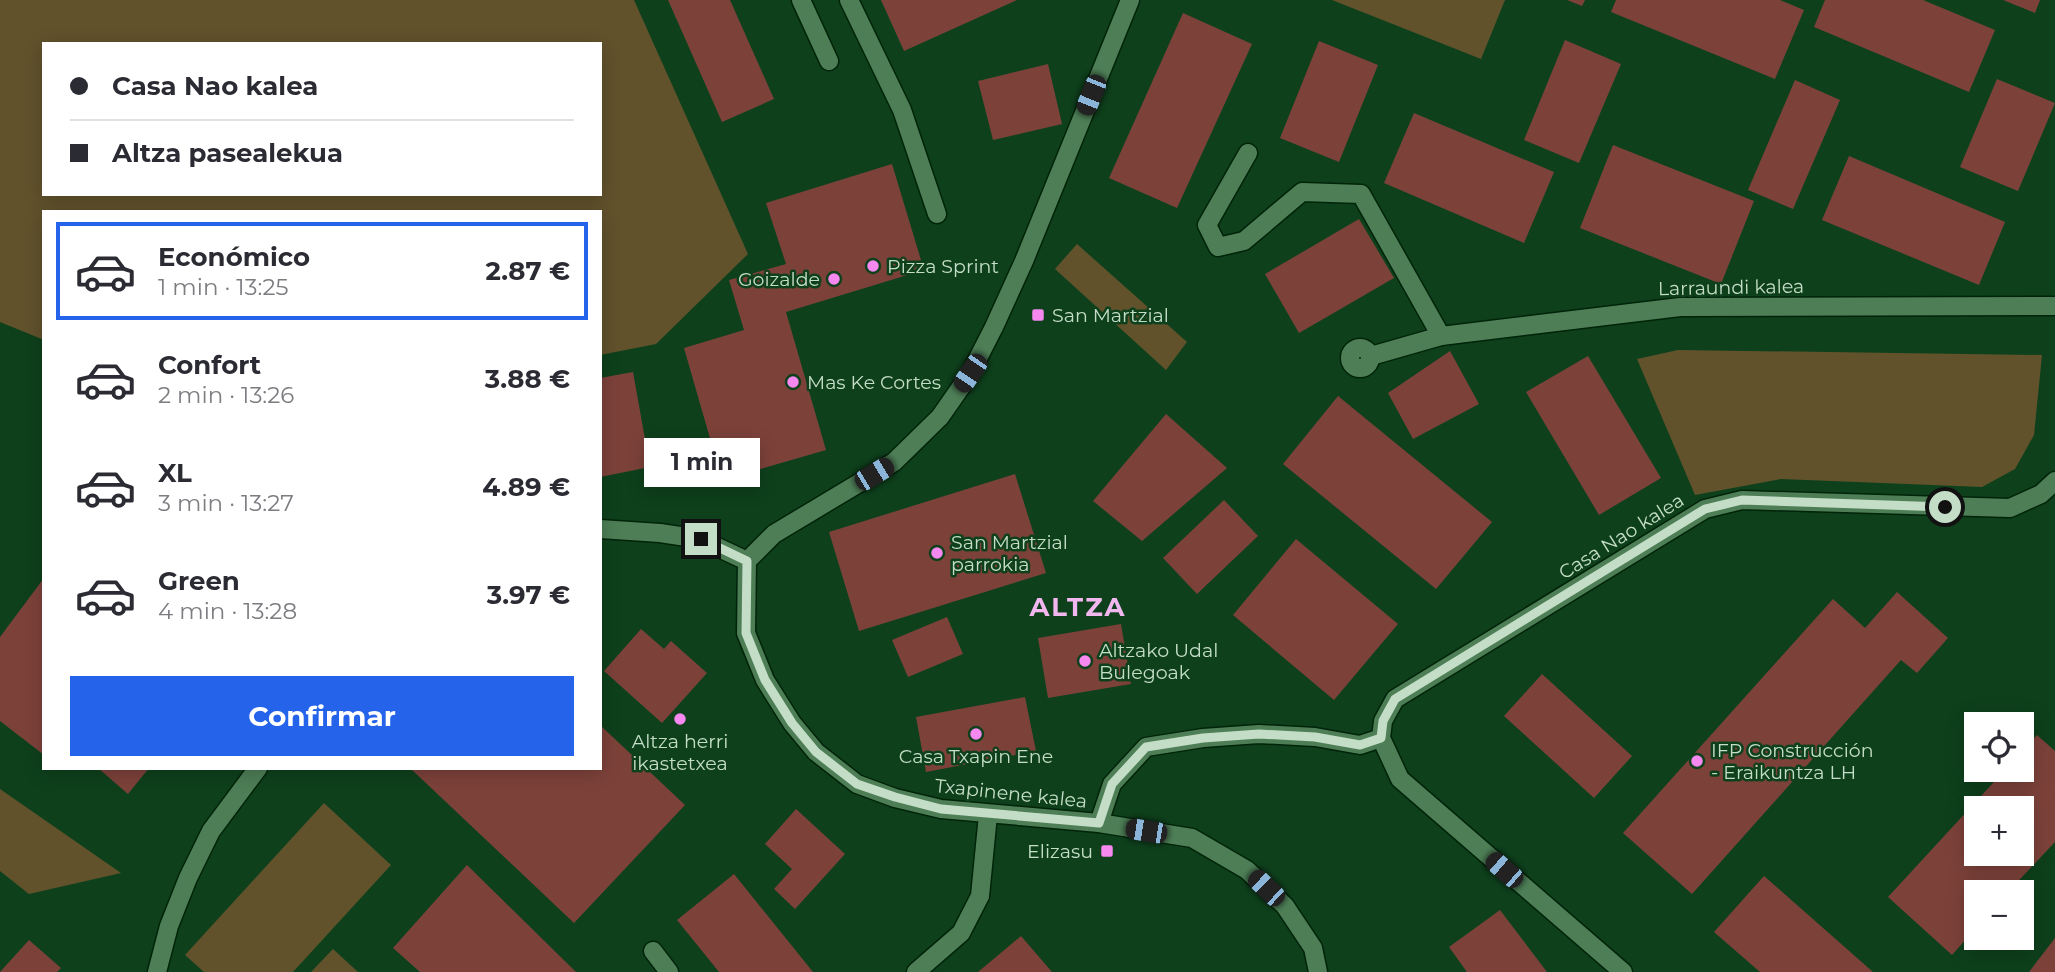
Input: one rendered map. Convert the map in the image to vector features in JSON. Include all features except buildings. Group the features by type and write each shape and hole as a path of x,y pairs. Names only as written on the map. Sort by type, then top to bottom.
{"street":[{"path":"801,0 829,61"},
{"path":"849,0 902,110 937,214"},
{"path":"602,529 701,539 747,561 774,534 894,462 940,417 970,373 995,327 1130,0"},
{"path":"1248,153 1207,225 1218,247 1244,241 1302,192 1361,194 1441,336"},
{"name":"Larraundi kalea","path":"1371,356 1441,336 1680,307 2055,306"},
{"name":"Casa Nao kalea","path":"1381,738 1383,721 1395,699 1705,509 1742,500 2010,508 2041,494 2055,481"},
{"name":"Txapinene kalea","path":"747,561 746,633 765,680 792,723 816,752 857,784 941,809 1099,823 1192,838 1247,870 1285,906 1312,948 1318,972"},
{"path":"1099,823 1112,784 1146,747 1203,738 1259,734 1315,737 1360,745 1381,738 1400,779 1623,972"},
{"path":"157,972 169,926 188,877 211,831 257,770"},
{"path":"916,972 961,933 980,895 988,815"},
{"path":"653,951 669,972"}],"shaded area":[{"path":"0,0 634,0 748,254 656,344 602,355 602,210 42,210 42,339 0,322"},
{"path":"1332,0 1505,0 1481,59"},
{"path":"1077,244 1187,342 1166,370 1055,269"},
{"path":"1678,350 2042,355 2034,435 2015,469 1982,487 1781,479 1695,495 1637,359"},
{"path":"0,789 121,873 29,894 0,871"},
{"path":"324,803 391,865 293,972 204,972 185,955"},
{"path":"333,949 358,972 311,972"}],"place":[{"name":"Pizza Sprint","path":"873,266"},
{"name":"Goizalde","path":"834,279"},
{"name":"San Martzial","path":"1038,315"},
{"name":"Mas Ke Cortes","path":"793,382"},
{"name":"San Martzial parrokia","path":"937,553"},
{"name":"Altzako Udal Bulegoak","path":"1085,661"},
{"name":"Altza herri ikastetxea","path":"680,719"},
{"name":"Casa Txapin Ene","path":"976,734"},
{"name":"IFP Construcción - Eraikuntza LH","path":"1697,761"},
{"name":"Elizasu","path":"1107,851"}],"district":[{"name":"ALTZA","path":"1078,607"}],"route":[{"path":"701,539 747,561 746,633 765,680 792,723 816,752 857,784 941,809 1099,823 1112,784 1146,747 1203,738 1259,734 1315,737 1360,745 1381,738 1383,721 1395,699 1705,509 1742,500 1945,507"}]}
